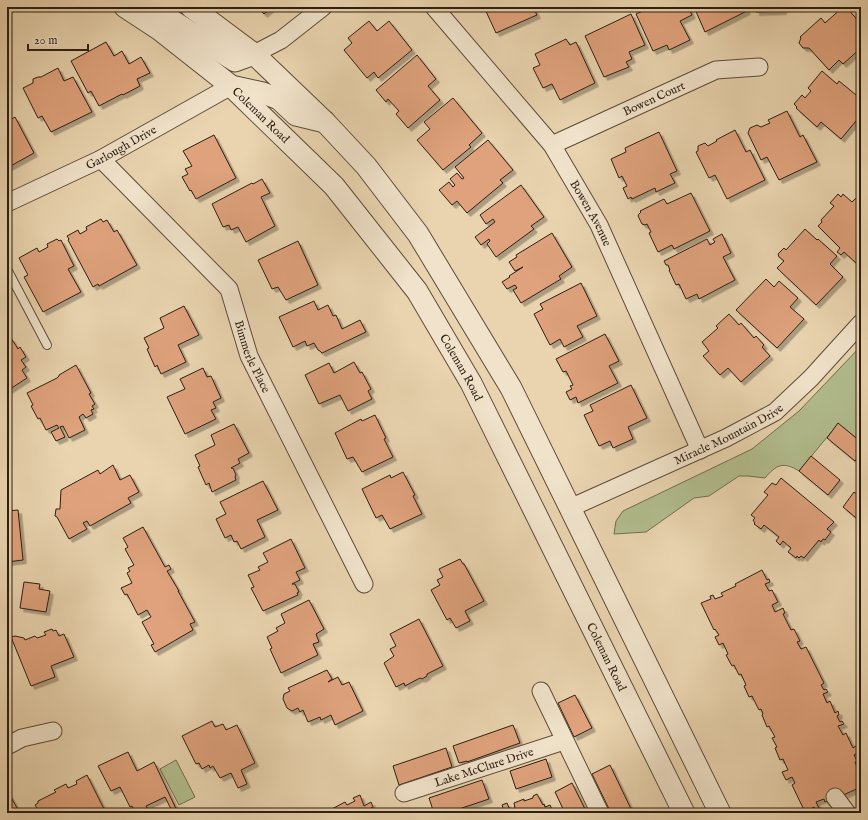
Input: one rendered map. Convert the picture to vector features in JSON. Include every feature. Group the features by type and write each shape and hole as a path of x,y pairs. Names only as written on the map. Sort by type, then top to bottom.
{"street":[{"name":"Coleman Road","path":"125,7 160,30 231,86 334,186 417,291 471,383 684,813"},
{"path":"151,7 235,61 254,54 281,40 323,7"},
{"path":"191,7 254,54 325,122 366,166 418,234 511,388 720,813"},
{"name":"Bowen Avenue","path":"434,7 552,145 600,226 700,450"},
{"name":"Bowen Court","path":"552,145 716,70 759,67"},
{"path":"231,86 263,93 279,99 296,115 325,122"},
{"name":"Garlough Drive","path":"7,203 101,159 231,86"},
{"name":"Bimmerle Place","path":"101,159 229,289 249,356 364,584"},
{"name":"Miracle Mountain Drive","path":"570,508 726,438 775,412 812,378 861,323"},
{"path":"540,691 600,813"},
{"path":"7,746 22,738 53,731"},
{"name":"Lake McClure Drive","path":"404,793 564,741"},
{"path":"835,797 847,813"}],"lane":[{"path":"7,269 47,345"}],"green space":[{"path":"861,346 861,438 859,440 838,424 799,471 784,465 776,467 765,478 739,476 709,496 694,498 646,532 614,534 616,521 623,511 752,449 799,411"},
{"path":"176,760 195,797 179,805 160,769"}],"building":[{"path":"257,7 272,7 264,14"},
{"path":"484,7 533,7 537,15 496,33"},
{"path":"641,7 688,7 692,15 680,21 690,40 669,50 667,45 653,51 636,14 643,11"},
{"path":"694,7 745,7 747,11 705,32"},
{"path":"756,7 803,8 787,8 783,9 783,11 756,12"},
{"path":"843,7 846,7 861,24 861,48 843,64 839,60 829,70 809,48 803,48 799,43 800,37 821,18 825,23"},
{"path":"631,14 645,45 629,52 632,59 626,62 629,67 604,77 585,36"},
{"path":"369,21 377,31 389,21 412,50 378,78 374,72 367,78 344,50 352,43 348,38"},
{"path":"566,39 570,45 576,42 595,83 560,100 552,84 543,88 533,68 540,65 535,54"},
{"path":"106,42 114,56 122,51 129,64 141,57 150,73 137,79 140,86 99,106 91,91 88,93 71,61"},
{"path":"417,55 436,79 428,86 440,100 408,128 396,114 399,111 388,99 386,102 376,90"},
{"path":"58,68 64,81 73,77 92,112 51,132 42,116 38,118 23,88 33,83 33,79 41,77"},
{"path":"822,71 837,84 839,81 861,99 861,115 841,139 821,122 817,127 796,108 797,107 794,104 802,95 805,98 811,91 808,88"},
{"path":"453,98 482,133 469,145 471,147 443,170 417,140 430,129 424,122"},
{"path":"787,111 800,137 803,135 817,162 779,180 767,157 761,160 748,133 750,128 757,125 761,127 770,123 768,120"},
{"path":"15,117 34,153 7,168 7,122"},
{"path":"735,130 746,152 750,150 765,180 727,199 715,175 709,178 696,152 698,151 698,146 705,143 708,146"},
{"path":"659,132 677,171 670,174 675,183 656,192 655,188 632,199 631,197 628,199 623,188 627,186 622,176 619,178 611,159 626,152 625,148"},
{"path":"214,135 236,178 196,199 182,177 188,174 185,169 192,166 183,151"},
{"path":"488,140 513,170 500,180 503,183 467,213 457,201 452,205 439,190 449,182 453,187 455,185 450,179 457,173 462,179 464,178 455,167"},
{"path":"262,179 270,193 261,197 275,226 246,242 238,227 231,230 229,225 223,227 212,204"},
{"path":"521,185 544,217 531,226 534,229 496,257 487,244 490,241 489,239 481,245 475,237 495,222 493,219 486,224 480,215"},
{"path":"691,193 710,231 674,249 672,245 658,252 649,233 651,232 647,224 642,224 638,216 641,212 640,211 664,199 667,204"},
{"path":"838,194 841,197 843,194 852,202 858,196 861,199 861,258 856,263 844,252 841,255 837,252 840,248 818,226 822,222 821,220 834,206 830,203"},
{"path":"101,219 103,222 107,220 114,232 117,230 137,265 99,286 98,284 93,287 67,236 78,230 80,234 87,230 86,227"},
{"path":"805,229 837,256 830,264 843,277 816,305 777,268 784,261 778,254 784,248 786,250"},
{"path":"552,233 572,267 559,276 561,279 521,303 513,290 517,288 515,285 507,289 502,282 523,267 515,271 509,262 517,257 516,255"},
{"path":"722,234 731,253 723,257 735,280 699,299 697,294 686,299 679,284 676,285 668,265 666,265 664,261 707,239 710,245 715,242 713,239"},
{"path":"57,239 59,241 61,240 74,266 68,269 81,292 43,312 24,277 28,275 19,258 37,248 39,252 48,247 47,244"},
{"path":"298,241 318,285 286,300 278,287 272,289 258,260"},
{"path":"766,279 774,287 779,281 798,298 790,307 804,319 777,348 736,310"},
{"path":"581,283 597,316 577,326 583,337 564,347 560,339 550,345 534,314 543,309 540,304"},
{"path":"314,301 318,310 328,305 333,316 336,315 342,329 360,320 366,332 322,353 318,350 314,343 307,346 305,341 293,347 279,317"},
{"path":"184,306 199,335 178,345 186,362 161,374 157,365 155,367 144,338 164,328 160,318"},
{"path":"729,314 739,325 741,323 754,338 756,336 764,345 762,347 770,356 741,382 728,368 720,375 703,356 709,351 702,342 718,328 716,326"},
{"path":"605,334 619,361 609,366 618,383 578,403 576,397 570,400 566,392 572,389 570,386 573,385 566,371 563,372 556,359"},
{"path":"11,338 18,349 20,347 26,357 21,360 26,367 22,370 27,378 7,391 7,340"},
{"path":"354,362 360,373 362,372 371,389 368,391 372,399 348,411 340,395 319,404 305,375 329,363 334,373"},
{"path":"76,365 91,393 89,394 95,404 92,406 94,409 91,410 93,414 86,418 83,414 79,417 85,430 69,438 63,426 60,427 65,437 56,441 51,432 59,428 57,425 46,430 40,418 38,419 31,406 33,405 27,393 57,378 59,375"},
{"path":"203,368 207,377 211,376 221,398 213,402 216,408 211,410 216,419 185,434 167,397 185,389 180,379"},
{"path":"631,385 647,418 628,427 633,439 613,448 610,441 599,446 584,415 593,411 590,405"},
{"path":"375,415 393,457 362,472 353,457 347,459 335,433 361,419 362,421"},
{"path":"838,423 861,442 861,454 855,461 827,438"},
{"path":"234,424 249,453 238,459 240,463 231,468 233,468 236,475 236,480 212,492 209,483 206,485 198,467 200,466 195,455 215,445 211,435"},
{"path":"811,456 840,480 828,495 799,471"},
{"path":"113,465 120,480 130,475 139,492 128,498 131,503 90,526 87,521 83,523 87,529 69,539 55,516 56,509 60,509 61,490 98,470 100,474"},
{"path":"403,472 415,495 413,496 422,514 390,529 382,515 376,518 362,489 390,475 391,478"},
{"path":"781,478 834,522 827,529 831,532 825,540 823,539 821,542 819,540 804,558 801,556 799,558 797,556 796,558 788,552 791,548 783,541 780,545 776,541 779,537 764,525 761,529 754,524 755,523 753,520 755,518 751,515 768,495 764,492 772,483 776,485"},
{"path":"263,481 278,510 257,520 265,537 241,549 237,541 234,542 231,535 225,538 216,519 226,514 220,502"},
{"path":"854,492 861,498 861,522 843,507"},
{"path":"18,510 23,560 7,562 7,511"},
{"path":"143,527 165,567 169,565 171,569 167,571 195,622 190,624 193,630 155,652 151,645 154,644 142,622 151,617 147,610 138,615 127,594 125,595 121,588 132,583 127,573 130,571 128,568 134,565 125,549 128,547 123,538"},
{"path":"291,539 305,568 296,572 300,580 292,584 295,584 299,592 297,593 298,595 263,611 251,588 254,587 248,575 260,570 258,567 268,562 263,553"},
{"path":"460,559 484,601 465,611 470,621 456,628 450,618 447,620 431,590 440,585 437,580 443,577 439,569"},
{"path":"762,570 767,580 769,579 770,582 765,584 769,591 772,590 778,602 772,605 775,612 783,608 785,613 783,614 791,630 794,629 800,641 797,642 801,649 806,647 824,683 821,685 824,690 826,689 828,692 823,694 827,703 830,701 835,713 838,711 839,715 837,716 840,722 842,721 844,724 838,726 843,735 846,733 853,748 856,746 859,752 854,755 859,771 861,770 861,787 825,802 824,799 816,802 819,808 816,810 814,807 805,812 792,785 795,783 792,777 786,780 782,772 788,770 783,759 780,760 775,748 777,747 772,738 775,737 769,726 767,727 761,709 759,710 752,696 749,697 741,674 739,675 734,665 732,666 726,655 728,654 723,643 719,645 715,637 719,635 715,629 714,630 701,603 711,599 710,596 713,595 715,599 723,596 721,593 736,586 735,584"},
{"path":"24,582 40,584 39,589 50,591 46,612 20,608"},
{"path":"309,600 324,629 316,634 319,642 313,644 318,655 281,673 270,649 272,648 267,637 278,631 276,628 285,623 281,614"},
{"path":"419,619 443,666 427,674 427,676 422,679 420,678 405,686 404,683 396,687 384,663 394,656 390,649 396,646 390,634"},
{"path":"52,629 53,631 56,630 59,636 64,634 74,657 51,666 55,677 31,686 11,637 15,636 24,638 25,640 35,636 37,638 46,635 44,632"},
{"path":"327,670 332,679 328,682 338,677 342,685 349,682 363,711 335,725 331,715 321,720 320,717 308,722 303,710 300,712 298,708 292,711 287,708 283,699 284,694 290,691 288,688"},
{"path":"575,695 592,728 574,737 558,703"},
{"path":"212,721 215,727 223,724 226,730 237,725 255,763 241,770 247,784 238,788 231,773 220,778 213,766 210,768 209,765 202,769 199,763 196,764 182,736"},
{"path":"513,725 520,743 467,762 459,763 453,746"},
{"path":"446,748 452,767 399,785 393,766"},
{"path":"128,752 137,771 154,762 178,813 173,813 165,797 146,806 150,813 135,813 132,806 130,807 120,787 111,791 98,766"},
{"path":"546,759 552,777 516,789 510,771"},
{"path":"610,765 633,813 611,813 592,774"},
{"path":"87,775 106,813 40,813 35,805 38,801 56,792 54,790 66,784 68,788 77,784 76,781"},
{"path":"482,780 489,799 447,813 434,813 429,798"},
{"path":"572,783 587,813 565,813 555,792"},
{"path":"7,794 9,794 20,813 7,813"},
{"path":"537,794 543,805 544,804 545,807 550,805 553,812 486,813 503,808 502,805 507,803 510,810 515,808 514,803 524,799 524,801 533,798 533,796"},
{"path":"360,795 364,806 371,802 373,813 332,813 330,810 345,802 347,805 355,801 353,798"}]}
